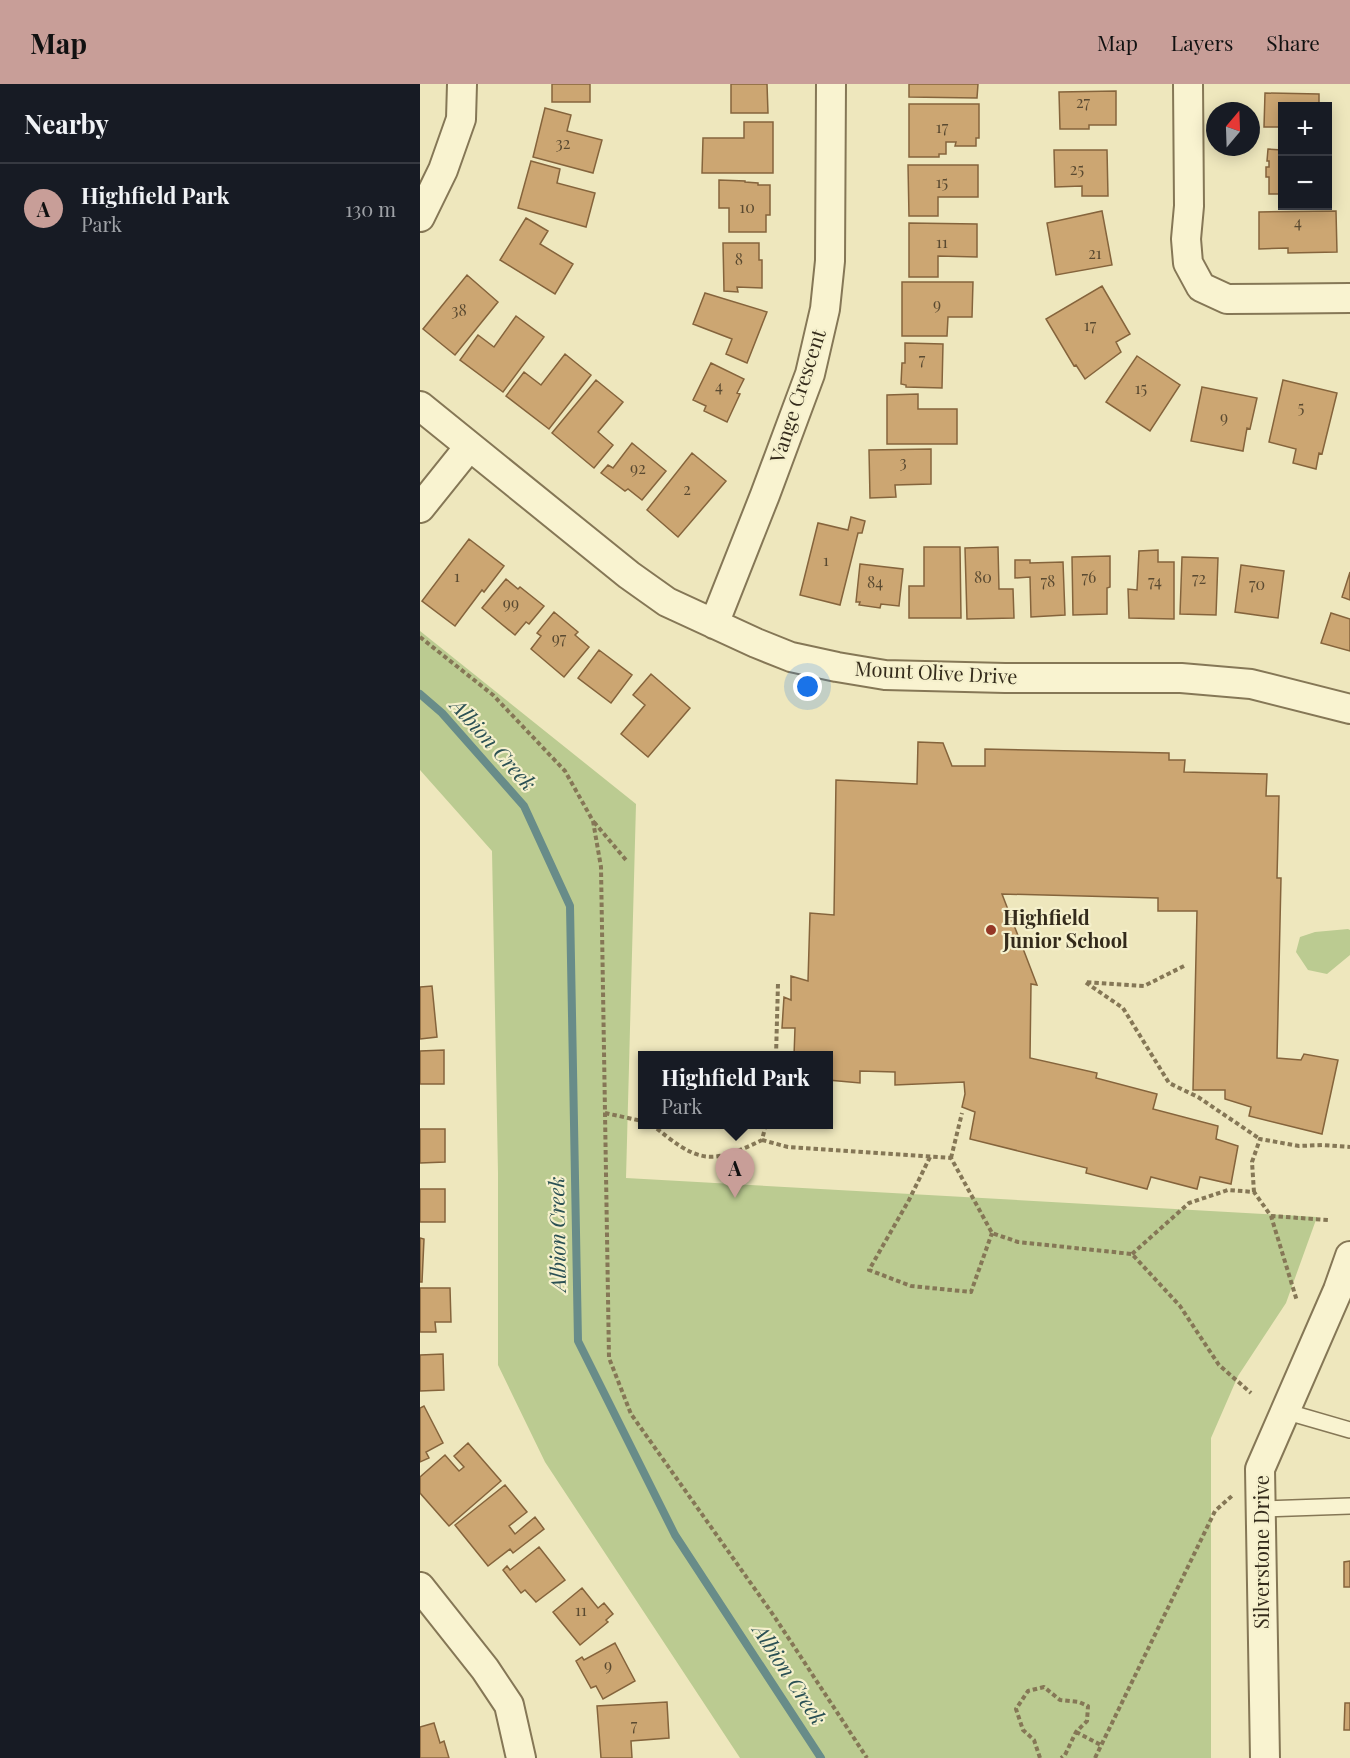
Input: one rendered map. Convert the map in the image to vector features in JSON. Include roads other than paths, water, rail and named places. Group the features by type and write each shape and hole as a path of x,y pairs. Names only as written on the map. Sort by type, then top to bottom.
{"street":[{"path":"420,217 443,170 461,119 462,84"},
{"name":"Vange Crescent","path":"714,624 810,374 825,309 830,261 831,84"},
{"path":"1188,84 1189,206 1186,239 1188,263 1202,287 1227,299 1350,298"},
{"name":"Mount Olive Drive","path":"420,406 629,575 667,602 791,657 885,675 1181,678 1251,684 1350,709"},
{"path":"420,508 469,447"},
{"name":"Silverstone Drive","path":"1265,1758 1260,1470 1350,1257"},
{"path":"420,1587 485,1669 509,1705 521,1758"}],"lane":[{"path":"1284,1411 1350,1430"},
{"path":"1259,1509 1350,1506"}],"waterway":[{"name":"Albion Creek","path":"420,694 442,713 524,806 570,906 578,1341 675,1535 821,1758"}],"place":[{"name":"Highfield Junior School","path":"991,930"},
{"name":"Highfield Park","path":"735,1198"}]}
